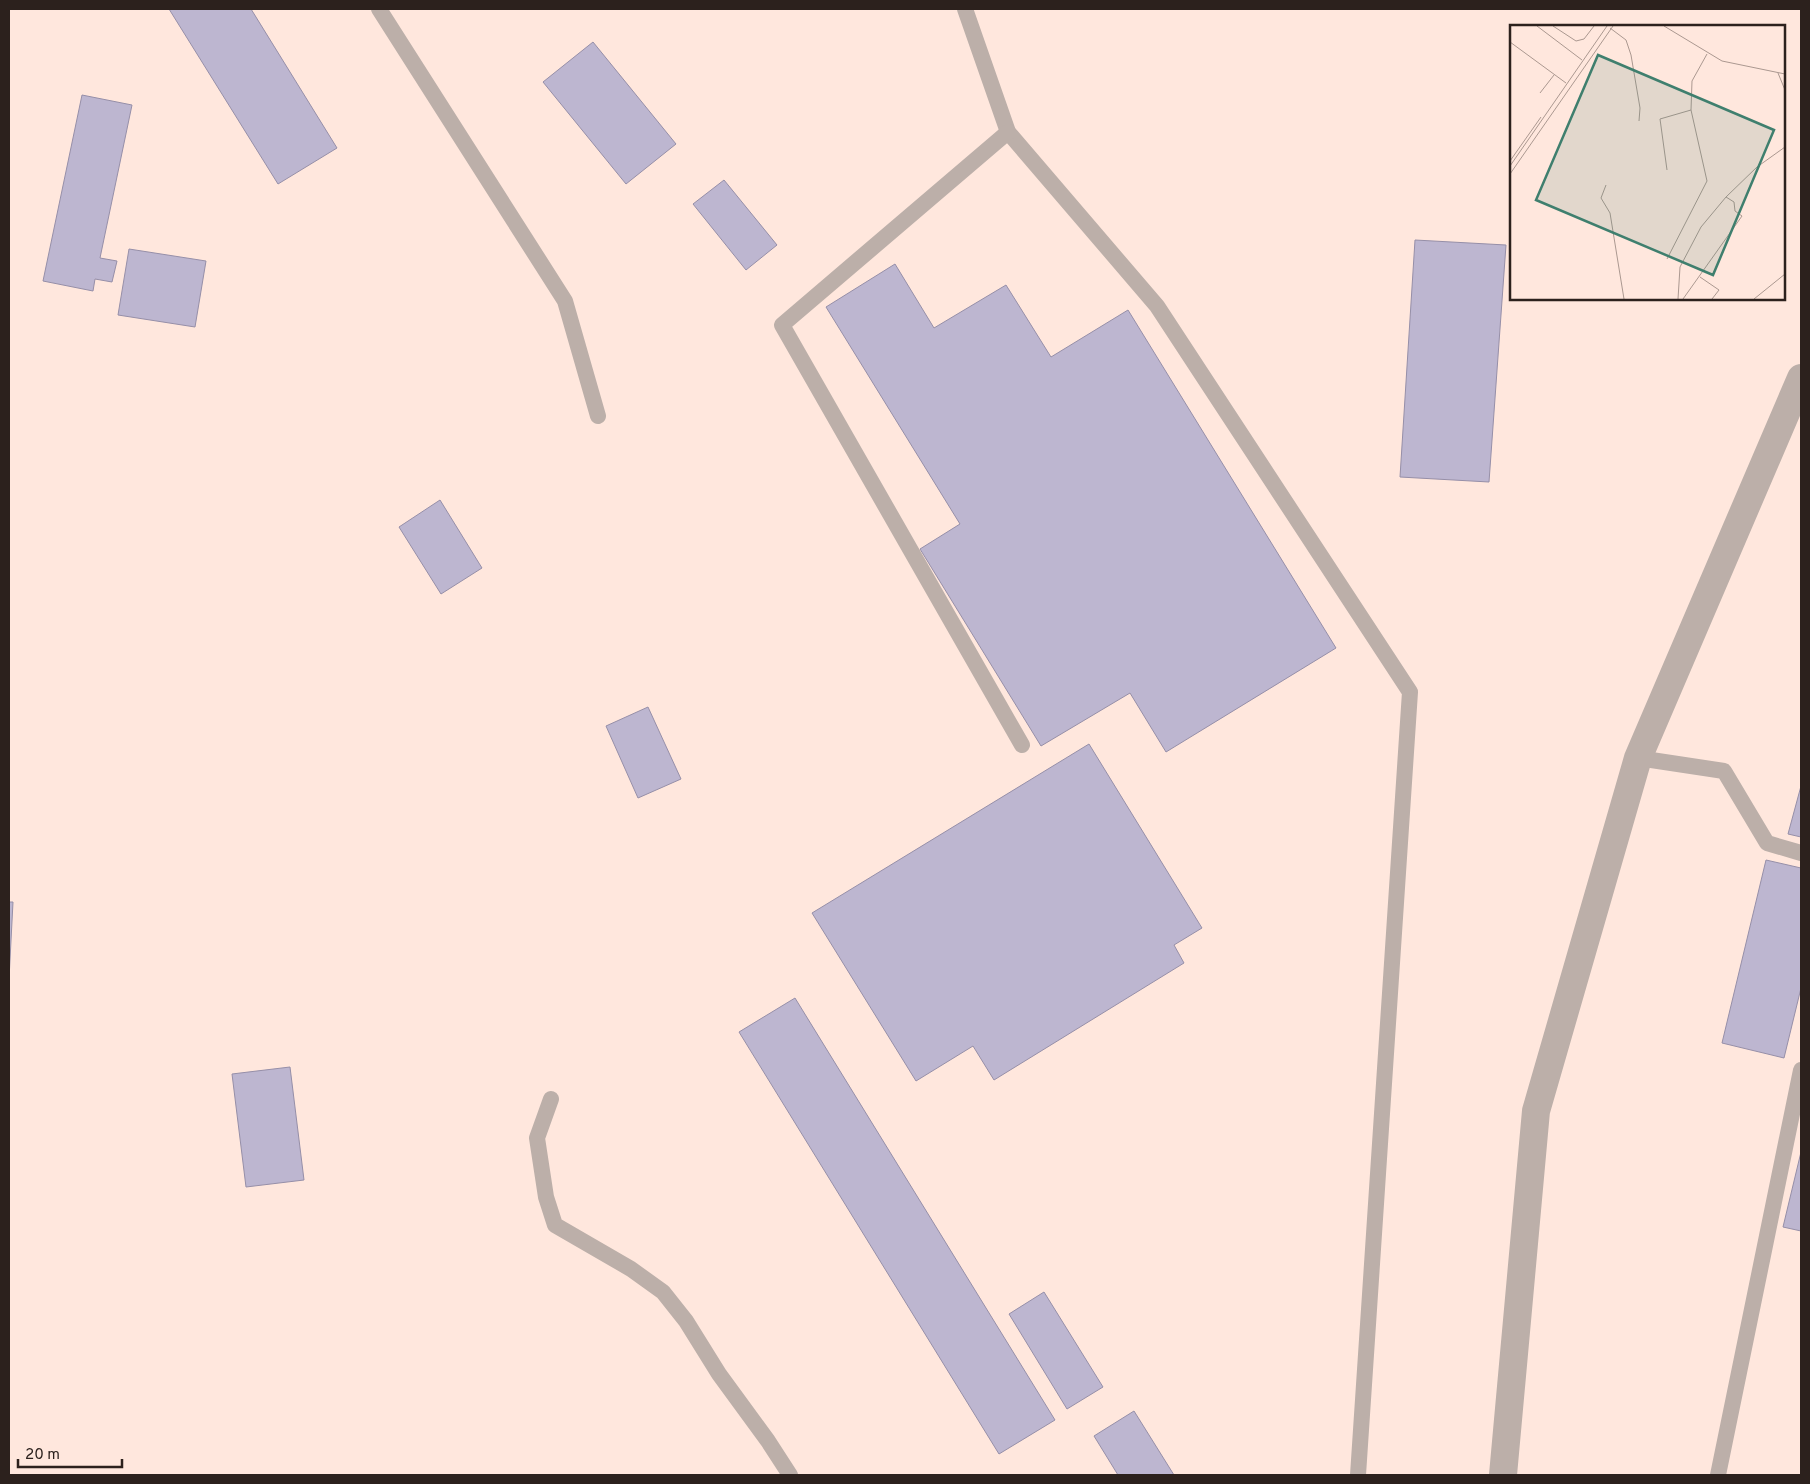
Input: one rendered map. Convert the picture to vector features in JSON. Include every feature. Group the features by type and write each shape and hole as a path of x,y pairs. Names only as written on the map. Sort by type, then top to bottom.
{"street":[{"path":"1503,1475 1536,1111 1638,758 1801,378"}],"lane":[{"path":"379,9 565,301 598,416"},
{"path":"965,9 1008,132 1157,306 1410,692 1358,1475"},
{"path":"1008,132 782,325 1022,744"},
{"path":"1638,758 1724,771 1767,843 1801,853"},
{"path":"1718,1475 1801,1070"},
{"path":"551,1099 536,1138 546,1197 555,1225 630,1269 663,1292 686,1321 719,1374 768,1441 790,1475"}],"building":[{"path":"169,9 251,9 337,148 278,184"},
{"path":"593,42 676,144 626,184 543,82"},
{"path":"82,95 132,105 100,258 117,261 112,282 95,279 93,291 43,281"},
{"path":"724,180 777,245 746,270 693,204"},
{"path":"1415,240 1506,245 1489,482 1400,477"},
{"path":"129,249 206,261 195,327 118,315"},
{"path":"895,264 934,328 1006,285 1051,357 1128,310 1336,648 1166,752 1130,693 1041,746 920,549 960,524 826,307"},
{"path":"440,500 482,568 441,594 399,527"},
{"path":"648,707 681,779 638,798 606,726"},
{"path":"1089,744 1202,928 1174,945 1184,963 994,1080 973,1046 916,1081 812,913"},
{"path":"1801,786 1801,837 1788,834"},
{"path":"1766,860 1801,868 1801,988 1784,1058 1722,1043"},
{"path":"9,902 13,902 9,979"},
{"path":"795,998 1055,1420 999,1454 739,1032"},
{"path":"290,1067 304,1180 246,1187 232,1074"},
{"path":"1801,1152 1801,1231 1783,1227"},
{"path":"1044,1292 1103,1387 1067,1409 1009,1314"},
{"path":"1134,1411 1174,1475 1118,1475 1094,1436"}]}
